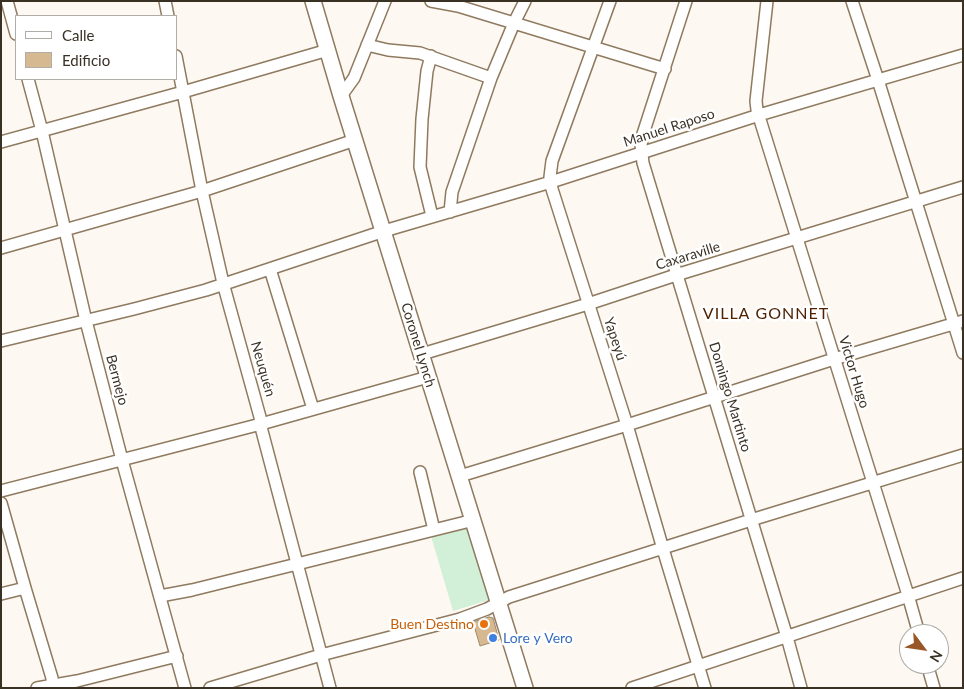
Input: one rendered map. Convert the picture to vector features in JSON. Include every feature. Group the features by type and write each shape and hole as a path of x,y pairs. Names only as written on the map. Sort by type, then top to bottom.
{"main road":[{"name":"Coronel Lynch","path":"313,1 525,688"}],"street":[{"path":"8,1 15,30"},
{"path":"165,1 168,15"},
{"path":"341,96 354,78 385,1"},
{"path":"431,1 449,3 665,69"},
{"path":"450,212 452,192 491,78 514,22 525,1"},
{"name":"Yapeyú","path":"610,1 552,161 551,182 627,425 705,688"},
{"name":"Domingo Martinto","path":"686,1 643,134 641,153 801,688"},
{"name":"Victor Hugo","path":"767,1 756,101 759,116 916,624"},
{"path":"852,1 915,201 958,323 963,354"},
{"path":"367,45 388,50 420,53 491,78"},
{"path":"1,142 328,50"},
{"name":"Manuel Raposo","path":"1,341 206,290 432,216 551,182 963,54"},
{"path":"431,56 427,70 422,119 420,167 432,216"},
{"name":"Neuquén","path":"178,66 202,191 223,283 260,417 262,431 330,688"},
{"name":"Bermejo","path":"28,80 86,321 185,688"},
{"path":"1,248 202,191 355,140"},
{"name":"Caxaraville","path":"422,354 963,187"},
{"path":"270,269 313,409"},
{"path":"460,476 834,359 958,323"},
{"path":"1,491 261,424 428,377"},
{"path":"210,688 321,655 460,618 487,609 509,597 963,455"},
{"path":"420,472 434,530"},
{"path":"1,503 53,686"},
{"path":"160,596 192,590 473,520"},
{"path":"632,688 963,578"},
{"path":"1,594 25,588"},
{"path":"37,688 77,681 177,656"},
{"path":"930,674 934,688"}],"green space":[{"path":"466,527 470,533 492,599 453,611 431,536"}],"building":[{"path":"489,617 493,618 499,640 480,646 473,622"}],"place":[{"name":"Buen Destino","path":"484,624"},
{"name":"Lore y Vero","path":"493,638"}],"district":[{"name":"VILLA GONNET","path":"766,314"}]}
